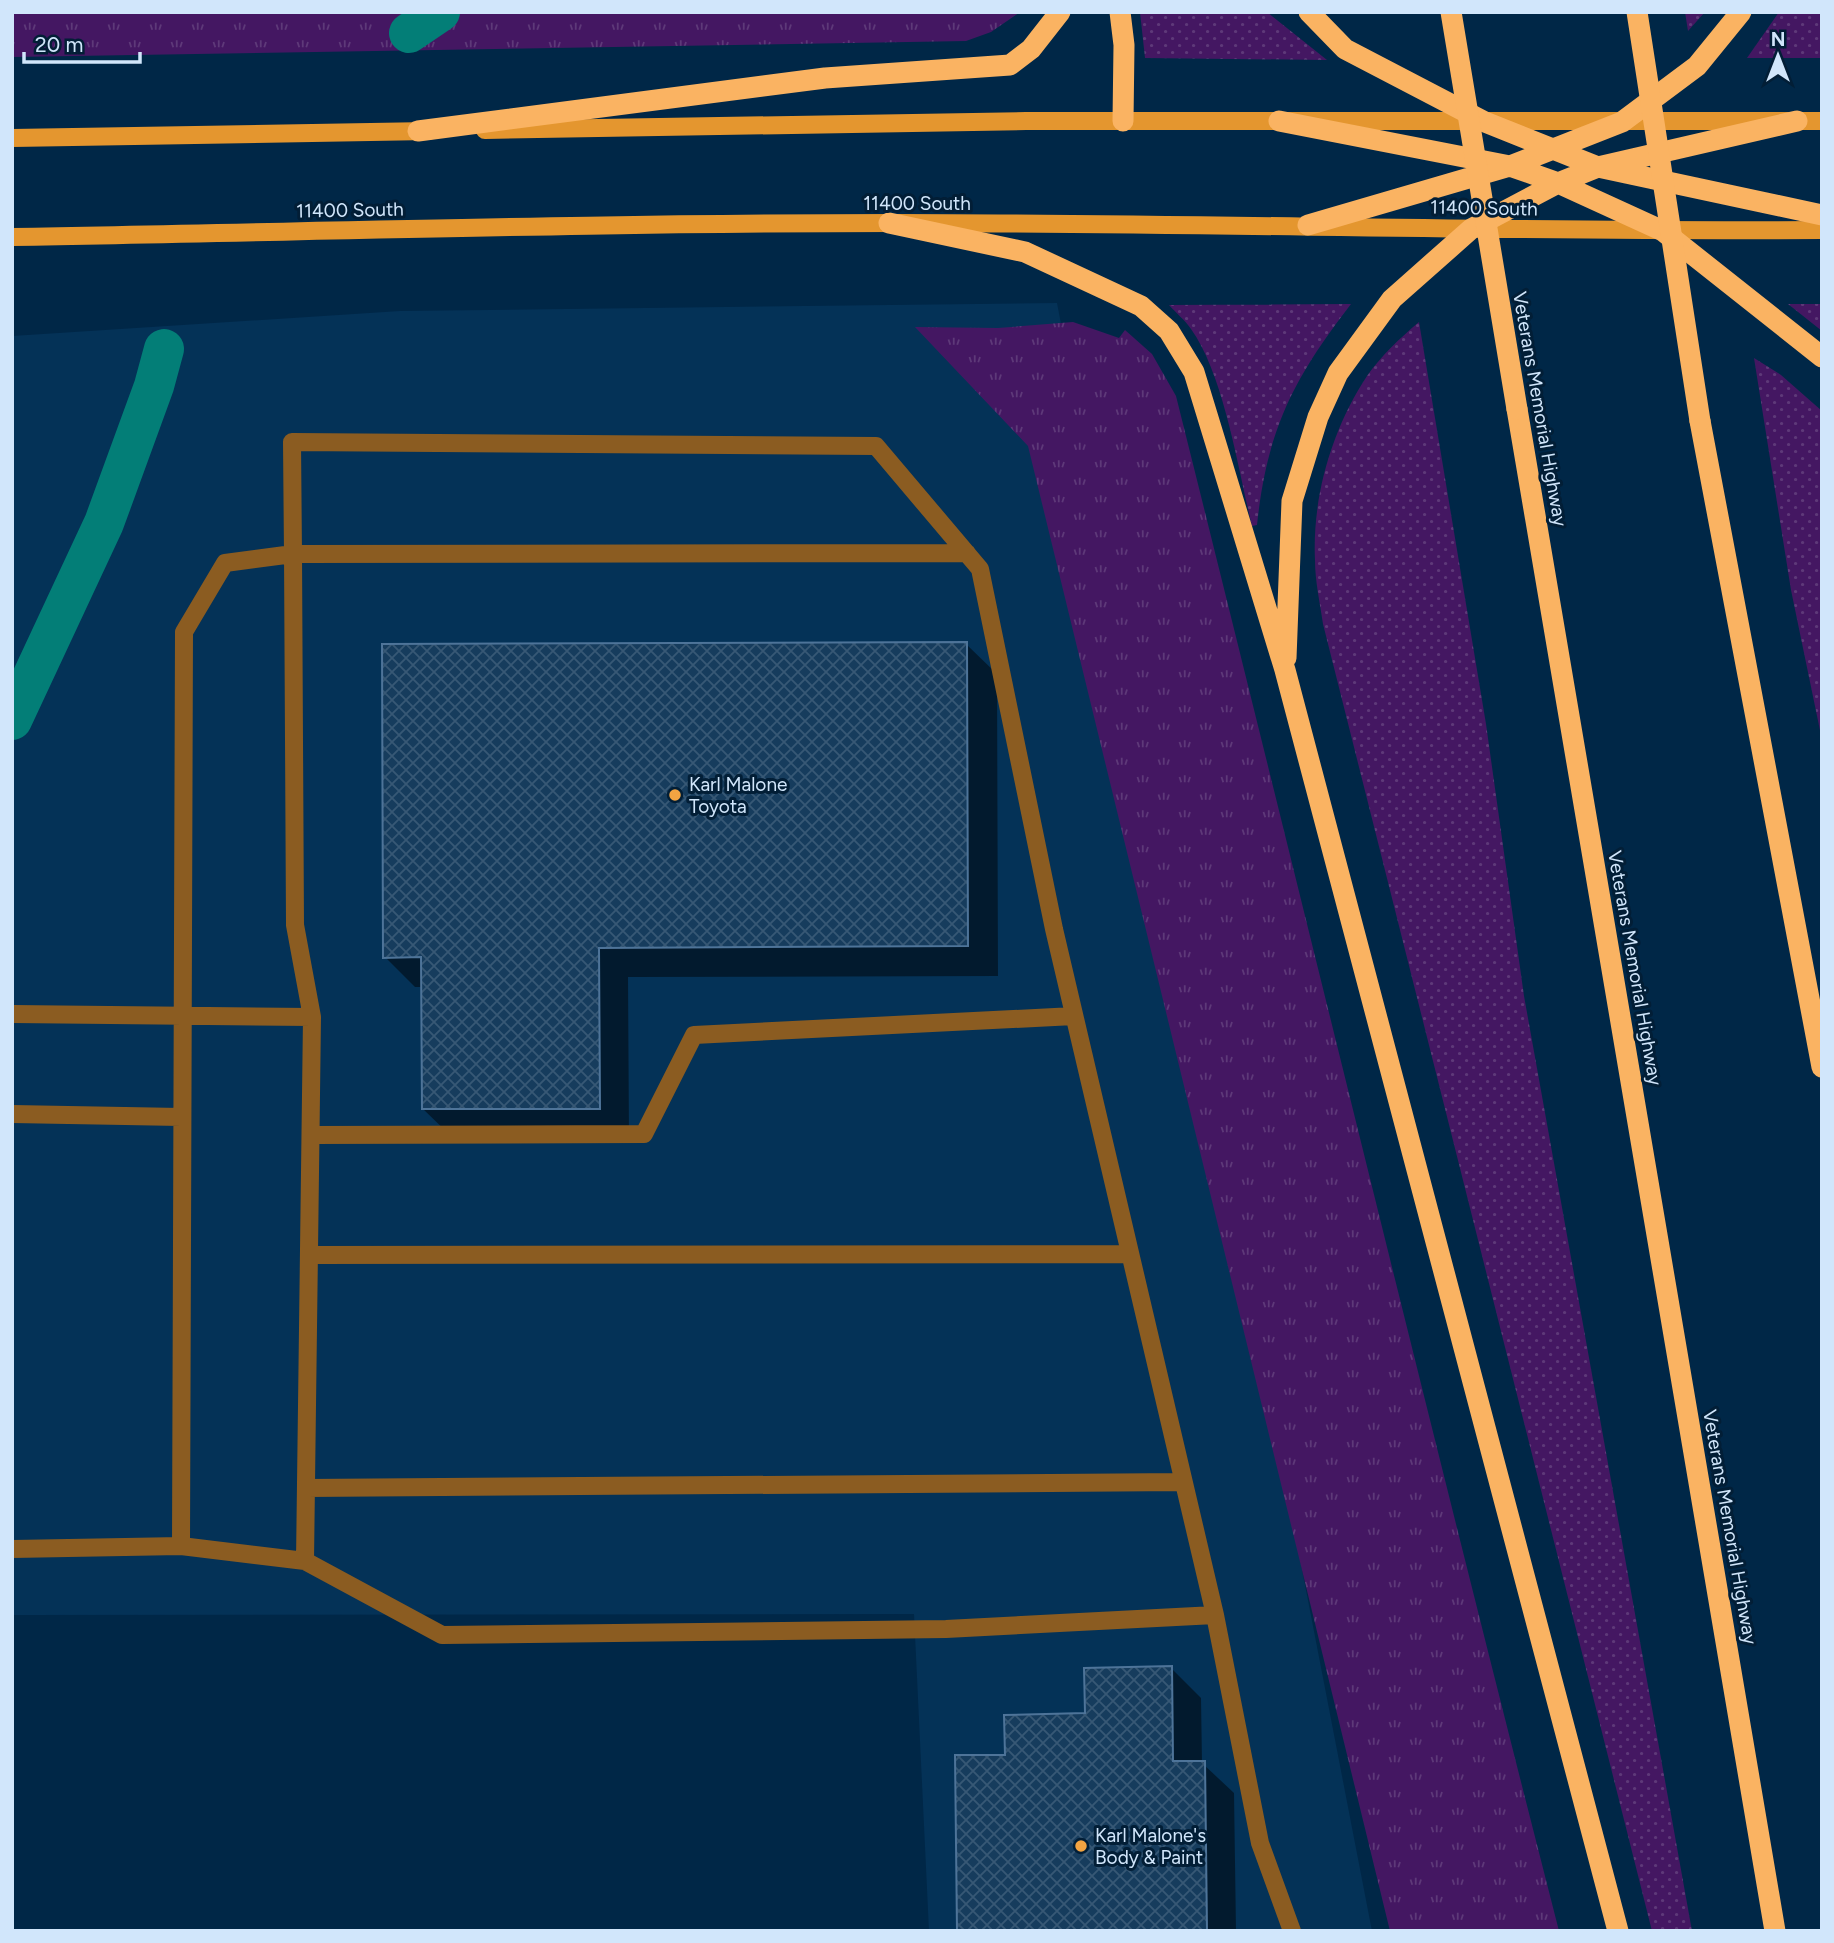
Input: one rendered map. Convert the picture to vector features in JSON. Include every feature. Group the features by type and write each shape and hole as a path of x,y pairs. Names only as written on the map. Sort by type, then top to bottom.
{"highway":[{"path":"418,131 825,78 1010,65 1031,49 1060,12"},
{"path":"1120,12 1124,45 1123,121"},
{"path":"1309,12 1345,49 1485,122 1598,167 1822,215"},
{"name":"Veterans Memorial Highway","path":"1451,12 1776,1931"},
{"path":"1637,12 1700,421 1822,1067"},
{"path":"1308,225 1510,166 1622,122 1697,66 1741,12"},
{"path":"1279,121 1510,166 1558,183 1663,231 1822,357"},
{"path":"1285,670 1292,554 1292,501 1318,417 1338,373 1392,299 1471,229 1558,183 1598,167 1797,121"},
{"path":"889,223 1025,253 1141,306 1169,331 1194,372 1285,670 1618,1931"}],"main road":[{"path":"12,138 1123,121 1822,121"},
{"name":"11400 South","path":"12,237 889,223 1308,225 1663,231 1822,230"}],"lane":[{"path":"305,1561 312,1017 295,925 292,442 876,446 980,569 1054,929 1215,1615 1260,1843 1290,1929"},
{"path":"181,1546 184,632 225,563 293,554 967,553"},
{"path":"12,1014 312,1017"},
{"path":"311,1135 644,1134 694,1035 1074,1016"},
{"path":"12,1114 181,1117"},
{"path":"309,1255 1130,1254"},
{"path":"306,1488 1184,1482"},
{"path":"12,1549 181,1546 305,1561 442,1635 946,1629 1215,1615"}],"shaded area":[{"path":"1057,303 1372,1931 929,1931 914,1614 12,1615 12,336 400,311"}],"green space":[{"path":"12,12 1020,12 991,32 966,41 12,57"},
{"path":"1140,12 1267,12 1327,60 1145,58"},
{"path":"1685,12 1705,12 1688,31"},
{"path":"1779,12 1822,12 1822,58 1747,58"},
{"path":"1351,304 1313,357 1286,407 1268,461 1257,525 1252,526 1229,423 1212,371 1203,348 1191,329 1169,305"},
{"path":"1788,304 1822,304 1822,331"},
{"path":"1073,322 1119,338 1125,330 1152,354 1176,396 1559,1931 1390,1931 1028,446 915,327 998,328"},
{"path":"1419,322 1486,724 1524,996 1692,1931 1652,1931 1323,624 1316,576 1315,536 1321,488 1334,441 1367,376 1378,361"},
{"path":"1754,358 1781,375 1822,411 1822,740 1791,590"}],"building":[{"name":"Karl Malone Toyota","path":"967,642 968,946 599,948 600,1109 422,1109 421,957 383,958 382,644"},
{"name":"Karl Malone's Body & Paint","path":"1172,1666 1173,1761 1205,1761 1207,1931 957,1931 955,1755 1005,1755 1004,1715 1085,1713 1084,1668"}],"waterway":[{"path":"409,33 440,12"},
{"path":"12,720 104,523 154,386 164,349"}],"place":[{"name":"Karl Malone Toyota","path":"675,795"},
{"name":"Karl Malone's Body & Paint","path":"1081,1846"}]}
